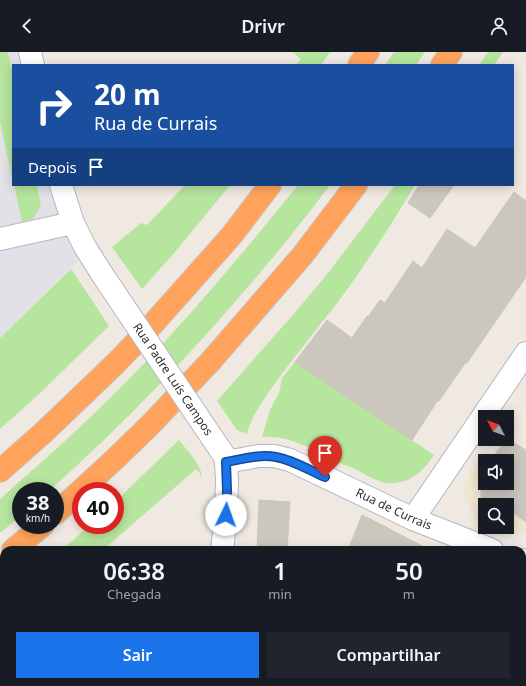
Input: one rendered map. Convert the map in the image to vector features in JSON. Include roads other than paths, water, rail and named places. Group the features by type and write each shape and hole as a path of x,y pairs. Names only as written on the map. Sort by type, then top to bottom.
{"highway":[{"path":"359,64 368,52"},
{"path":"443,64 451,52"},
{"path":"0,471 44,432 144,334 232,235 269,186"},
{"path":"64,506 140,435 210,362 302,256 355,186"},
{"path":"18,546 32,534"}],"street":[{"path":"30,52 33,64"},
{"name":"Rua Padre Luís Campos","path":"61,186 73,222 85,247 223,455"},
{"path":"0,239 73,222"},
{"path":"413,519 526,353"},
{"path":"222,546 227,499 223,455"},
{"name":"Rua de Currais","path":"223,455 274,456 290,460 413,519 482,546"}]}
